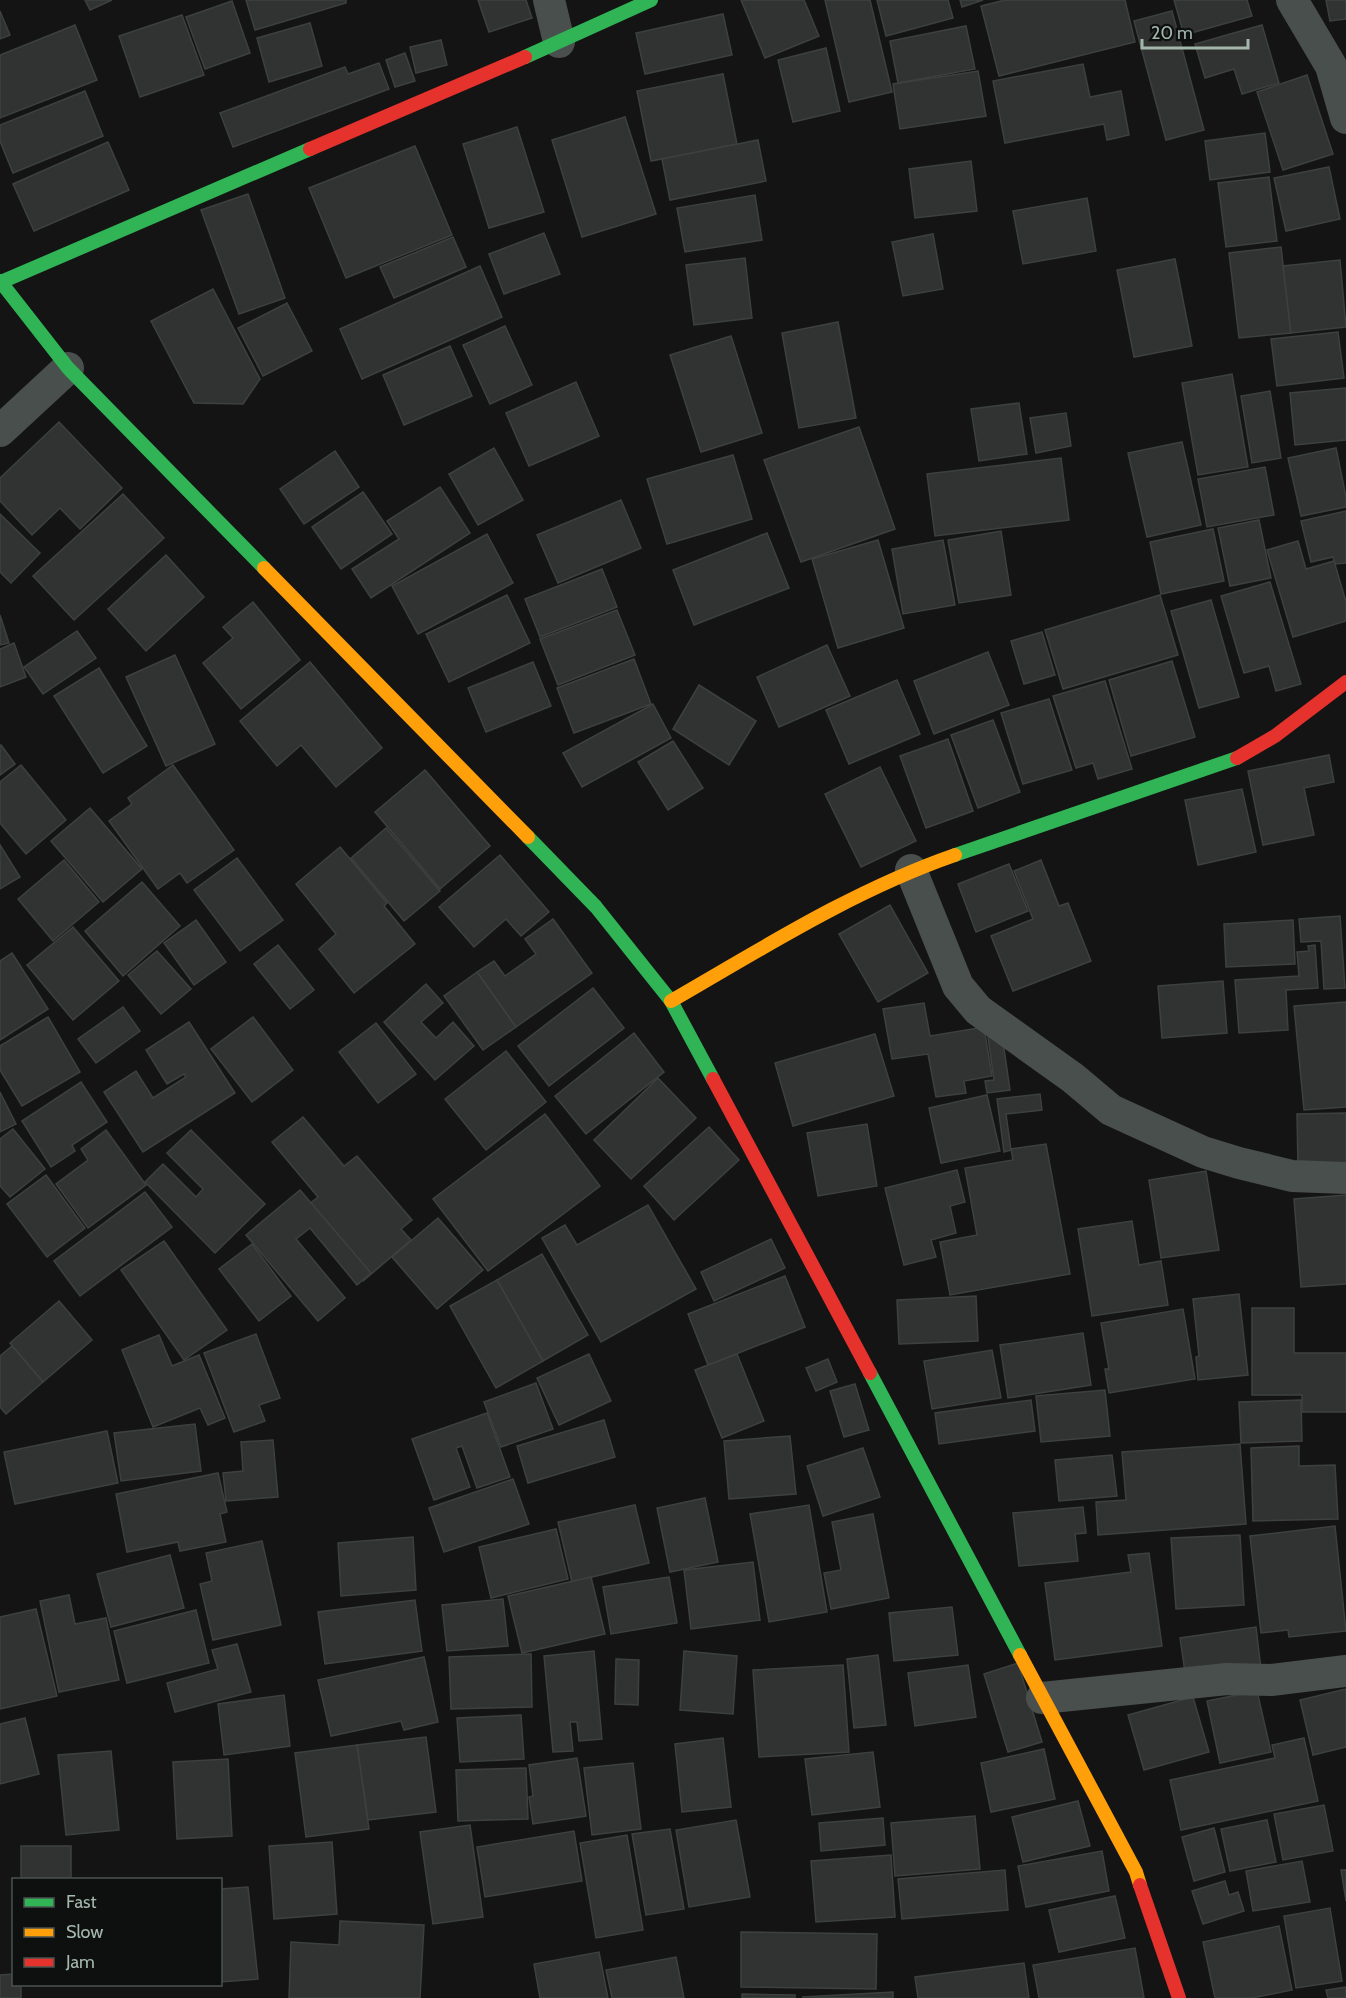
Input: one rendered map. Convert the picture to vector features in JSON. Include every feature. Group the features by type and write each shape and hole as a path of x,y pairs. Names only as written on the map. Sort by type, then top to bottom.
{"street":[{"path":"549,0 558,42"},
{"path":"651,0 1,281 68,368 596,907 671,1001 1136,1872 1179,1998"},
{"path":"1292,0 1331,66 1346,118"},
{"path":"0,431 68,368"},
{"path":"671,1001 831,909 911,870 1235,759 1275,736 1346,682"},
{"path":"911,870 958,986 978,1010 1073,1078 1111,1110 1203,1152 1239,1163 1292,1176 1346,1178"},
{"path":"1042,1698 1227,1679 1271,1680 1346,1671"}],"building":[{"path":"85,0 112,0 90,10"},
{"path":"246,0 346,0 346,3 255,30"},
{"path":"478,0 526,0 532,18 489,32"},
{"path":"741,0 804,0 819,36 765,58"},
{"path":"825,0 870,0 892,92 849,102"},
{"path":"877,0 948,0 953,18 886,36"},
{"path":"960,0 983,0 962,7"},
{"path":"1005,0 1125,0 1135,42 999,76 981,6"},
{"path":"1174,0 1247,0 1252,16 1184,35"},
{"path":"1326,0 1346,0 1346,19 1330,21"},
{"path":"232,1 250,53 205,69 186,17"},
{"path":"0,11 10,35 0,39"},
{"path":"1172,11 1204,130 1166,140 1134,21"},
{"path":"723,14 732,55 645,74 636,33"},
{"path":"182,15 204,75 140,97 119,36"},
{"path":"310,23 322,66 269,82 257,38"},
{"path":"75,25 97,80 0,118 0,55"},
{"path":"1262,25 1279,83 1242,94 1234,69 1205,78 1195,44"},
{"path":"966,26 975,69 898,83 890,41"},
{"path":"441,40 447,65 416,73 410,47"},
{"path":"826,48 840,111 793,122 778,60"},
{"path":"405,53 415,81 395,87 386,60"},
{"path":"379,63 389,89 233,147 220,113 345,67 348,74"},
{"path":"1083,64 1090,97 1121,91 1129,135 1107,140 1104,124 1005,143 993,81"},
{"path":"978,71 986,116 900,129 893,84"},
{"path":"723,74 737,144 651,161 637,91"},
{"path":"1307,75 1333,154 1283,170 1257,92"},
{"path":"85,91 103,136 13,173 0,141 0,125"},
{"path":"625,117 656,214 582,237 552,140"},
{"path":"517,127 544,212 489,228 463,144"},
{"path":"1265,133 1270,172 1210,180 1205,141"},
{"path":"758,140 766,181 670,200 662,159"},
{"path":"108,142 129,190 34,231 13,184"},
{"path":"415,146 452,235 346,278 309,188"},
{"path":"971,161 977,211 915,218 909,169"},
{"path":"1329,167 1340,219 1286,231 1274,178"},
{"path":"1269,177 1277,241 1226,247 1218,183"},
{"path":"248,194 285,298 239,314 201,210"},
{"path":"755,195 762,240 685,252 677,208"},
{"path":"1087,198 1096,251 1023,264 1013,211"},
{"path":"544,233 560,274 504,294 489,254"},
{"path":"933,234 943,289 903,296 892,242"},
{"path":"453,237 466,267 394,298 380,267"},
{"path":"1281,247 1291,333 1239,338 1229,253"},
{"path":"745,258 752,318 694,325 686,265"},
{"path":"1175,259 1192,346 1134,357 1117,270"},
{"path":"1340,260 1346,327 1291,333 1283,266"},
{"path":"480,266 502,317 362,379 340,329"},
{"path":"213,289 260,379 243,404 194,403 151,321"},
{"path":"287,303 312,351 263,376 238,328"},
{"path":"838,322 856,418 799,428 782,333"},
{"path":"505,326 532,385 490,404 463,345"},
{"path":"1338,332 1344,378 1277,386 1271,339"},
{"path":"731,336 762,433 701,452 670,355"},
{"path":"450,346 472,396 404,425 383,375"},
{"path":"1232,374 1248,467 1198,475 1182,383"},
{"path":"576,382 599,436 529,466 506,413"},
{"path":"1346,388 1346,440 1295,445 1290,393"},
{"path":"1270,391 1281,458 1252,463 1241,396"},
{"path":"1019,403 1027,454 979,461 971,409"},
{"path":"1066,413 1071,446 1036,453 1030,418"},
{"path":"59,422 122,488 80,529 60,508 32,535 0,501 0,478"},
{"path":"859,427 895,529 801,562 764,460"},
{"path":"1182,442 1201,525 1147,537 1128,453"},
{"path":"494,448 523,500 478,525 449,474"},
{"path":"1336,448 1346,507 1301,516 1288,458"},
{"path":"335,451 359,487 304,524 280,489"},
{"path":"733,455 752,519 667,544 647,479"},
{"path":"1061,458 1069,520 935,536 927,474"},
{"path":"1265,467 1274,515 1207,527 1198,479"},
{"path":"440,487 470,533 371,598 352,569 399,539 387,521"},
{"path":"363,492 392,534 341,569 312,527"},
{"path":"123,494 164,538 74,620 33,576"},
{"path":"621,500 641,548 558,583 537,535"},
{"path":"1346,511 1346,563 1335,564 1333,557 1311,562 1301,521"},
{"path":"0,514 40,553 11,583 0,572"},
{"path":"1259,520 1271,578 1230,586 1218,528"},
{"path":"1213,529 1224,581 1161,594 1150,542"},
{"path":"1001,531 1011,595 959,603 948,540"},
{"path":"767,533 789,588 694,625 673,570"},
{"path":"487,534 513,583 418,634 392,586"},
{"path":"878,540 904,628 838,648 812,559"},
{"path":"943,540 955,605 903,614 892,549"},
{"path":"1298,541 1306,569 1334,561 1346,602 1346,621 1293,637 1267,550"},
{"path":"166,555 204,597 146,651 108,609"},
{"path":"602,569 617,607 540,637 525,599"},
{"path":"1270,582 1301,684 1276,691 1269,666 1244,673 1221,596"},
{"path":"507,595 530,643 449,682 426,634"},
{"path":"1160,595 1178,655 1063,689 1045,630"},
{"path":"1211,600 1239,697 1199,708 1171,611"},
{"path":"253,602 300,660 241,709 203,663 233,638 223,627"},
{"path":"617,610 635,655 558,685 540,639"},
{"path":"0,615 9,643 0,645"},
{"path":"77,631 96,658 43,694 24,667"},
{"path":"1042,632 1055,675 1024,684 1011,641"},
{"path":"14,643 26,677 0,687 0,649"},
{"path":"827,645 850,696 779,727 757,677"},
{"path":"988,652 1009,705 934,734 914,681"},
{"path":"175,655 215,744 166,766 126,677"},
{"path":"634,659 651,704 574,733 557,688"},
{"path":"1172,661 1195,737 1131,756 1109,680"},
{"path":"310,662 382,748 336,787 301,745 277,766 240,721"},
{"path":"533,662 551,706 486,732 468,688"},
{"path":"99,668 147,746 103,773 54,696"},
{"path":"897,680 920,734 849,764 826,710"},
{"path":"1105,681 1132,769 1098,779 1093,763 1076,768 1053,696"},
{"path":"699,685 756,721 729,765 673,729"},
{"path":"1049,699 1072,770 1023,784 1001,713"},
{"path":"653,704 671,738 582,787 563,753"},
{"path":"993,720 1020,792 978,808 951,735"},
{"path":"948,739 973,811 926,828 900,756"},
{"path":"673,741 703,788 668,810 638,762"},
{"path":"0,746 15,764 0,775"},
{"path":"1329,755 1334,782 1304,788 1314,835 1263,845 1248,771"},
{"path":"21,765 66,820 26,854 0,823 0,782"},
{"path":"173,765 234,850 187,883 180,873 158,889 109,821 132,804 128,798"},
{"path":"880,767 916,841 861,867 825,794"},
{"path":"425,770 490,846 440,889 375,812"},
{"path":"1242,789 1256,852 1198,865 1185,800"},
{"path":"90,808 142,869 103,902 51,841"},
{"path":"386,828 440,891 404,921 351,858"},
{"path":"0,845 20,877 0,889"},
{"path":"340,847 387,903 384,906 415,944 354,993 319,949 336,934 296,884"},
{"path":"500,855 549,912 521,936 506,919 474,947 439,907"},
{"path":"237,858 283,920 240,951 194,890"},
{"path":"64,860 99,902 53,941 18,899"},
{"path":"1041,860 1059,906 1068,903 1091,961 1013,991 991,936 1033,919 1014,871"},
{"path":"1009,864 1028,911 976,932 958,884"},
{"path":"142,882 180,926 123,976 85,931"},
{"path":"890,905 928,973 878,1002 839,934"},
{"path":"1340,916 1345,988 1324,989 1321,941 1301,942 1299,919"},
{"path":"553,919 592,973 516,1027 477,972 494,961 505,976 536,954 525,939"},
{"path":"196,920 226,962 194,985 164,943"},
{"path":"1293,920 1295,964 1226,967 1224,924"},
{"path":"73,927 119,981 73,1020 27,965"},
{"path":"278,945 314,990 290,1009 254,964"},
{"path":"1315,945 1318,988 1286,990 1288,1030 1239,1033 1235,980 1299,976 1297,952 1309,951 1308,946"},
{"path":"157,951 191,989 161,1014 128,975"},
{"path":"12,953 48,1009 0,1040 0,961"},
{"path":"477,972 516,1027 483,1050 444,996"},
{"path":"1223,981 1227,1033 1162,1038 1158,986"},
{"path":"426,984 443,1003 421,1022 436,1038 453,1022 474,1046 435,1080 384,1022"},
{"path":"593,988 624,1028 549,1086 518,1046"},
{"path":"1346,1002 1346,1107 1304,1110 1294,1006"},
{"path":"924,1003 930,1036 984,1027 992,1076 964,1081 966,1093 936,1097 928,1054 892,1059 883,1009"},
{"path":"123,1007 140,1031 96,1063 78,1039"},
{"path":"48,1017 80,1072 22,1106 0,1070 0,1046"},
{"path":"253,1017 293,1070 252,1102 211,1049"},
{"path":"189,1022 235,1093 143,1152 104,1092 136,1071 153,1098 186,1077 184,1074 167,1084 146,1050"},
{"path":"376,1023 416,1074 378,1103 339,1052"},
{"path":"634,1033 664,1072 586,1134 555,1096"},
{"path":"875,1034 894,1096 793,1126 775,1063"},
{"path":"1002,1035 1010,1090 987,1093 985,1081 994,1080 988,1037"},
{"path":"506,1051 546,1102 486,1150 445,1099"},
{"path":"658,1078 696,1118 631,1179 594,1140"},
{"path":"81,1082 107,1122 72,1145 75,1151 51,1167 22,1121"},
{"path":"0,1092 16,1124 0,1132"},
{"path":"1040,1094 1042,1110 1006,1114 1011,1150 1004,1152 997,1099"},
{"path":"987,1095 1000,1151 941,1163 929,1108"},
{"path":"1346,1113 1346,1166 1298,1167 1297,1114"},
{"path":"545,1114 600,1186 488,1271 433,1199"},
{"path":"303,1117 344,1166 357,1156 412,1220 401,1229 411,1240 363,1281 303,1209 318,1197 272,1142"},
{"path":"867,1124 877,1186 818,1196 807,1133"},
{"path":"709,1127 739,1160 674,1220 644,1186"},
{"path":"13,1129 45,1169 10,1197 0,1186 0,1139"},
{"path":"106,1130 146,1185 88,1228 56,1184 88,1160 81,1149"},
{"path":"191,1130 265,1204 215,1253 145,1182 163,1164 196,1197 203,1189 167,1153"},
{"path":"1046,1144 1070,1274 950,1295 940,1242 977,1235 965,1168 1013,1160 1011,1149"},
{"path":"957,1170 965,1202 950,1206 956,1233 931,1240 936,1257 904,1265 885,1188"},
{"path":"1206,1171 1219,1250 1161,1258 1149,1180"},
{"path":"46,1175 85,1228 47,1257 7,1204"},
{"path":"300,1190 371,1273 357,1285 310,1228 296,1239 345,1298 318,1321 246,1235"},
{"path":"145,1192 172,1227 80,1296 54,1261"},
{"path":"1346,1195 1346,1284 1301,1287 1294,1199"},
{"path":"648,1205 696,1289 601,1342 542,1238 565,1225 577,1245"},
{"path":"438,1218 483,1270 437,1309 392,1257"},
{"path":"1132,1221 1139,1265 1161,1261 1168,1305 1092,1316 1078,1229"},
{"path":"771,1239 785,1268 714,1301 701,1272"},
{"path":"164,1241 227,1330 184,1360 121,1270"},
{"path":"252,1244 291,1296 259,1321 219,1269"},
{"path":"542,1254 588,1335 543,1361 497,1280"},
{"path":"785,1276 805,1327 708,1365 688,1314"},
{"path":"497,1280 543,1361 496,1388 450,1306"},
{"path":"1239,1294 1248,1375 1198,1380 1196,1357 1199,1356 1193,1299"},
{"path":"976,1296 978,1341 899,1344 897,1300"},
{"path":"59,1301 92,1340 43,1382 10,1343"},
{"path":"1252,1308 1294,1308 1294,1353 1346,1353 1346,1412 1302,1412 1302,1395 1252,1395"},
{"path":"1183,1309 1195,1379 1109,1393 1105,1369 1109,1369 1101,1323"},
{"path":"1083,1333 1091,1385 1008,1398 1000,1345"},
{"path":"256,1334 280,1398 259,1405 265,1421 234,1432 204,1353"},
{"path":"159,1335 172,1366 199,1355 225,1418 208,1425 200,1408 153,1427 122,1350"},
{"path":"12,1346 43,1382 6,1414 0,1407 0,1356"},
{"path":"992,1350 1001,1398 932,1409 924,1361"},
{"path":"589,1354 611,1401 559,1425 537,1378"},
{"path":"737,1354 764,1421 722,1438 695,1370"},
{"path":"828,1359 837,1382 816,1391 806,1368"},
{"path":"536,1383 553,1429 501,1447 484,1402"},
{"path":"855,1384 869,1430 844,1437 830,1391"},
{"path":"1105,1390 1110,1436 1041,1442 1036,1396"},
{"path":"1031,1400 1035,1431 939,1444 935,1413"},
{"path":"1301,1400 1302,1441 1241,1443 1239,1402"},
{"path":"487,1413 510,1477 477,1488 462,1446 456,1448 470,1487 434,1500 412,1439"},
{"path":"604,1420 615,1457 528,1483 517,1446"},
{"path":"195,1424 201,1471 121,1481 114,1433"},
{"path":"107,1431 118,1483 15,1504 4,1452"},
{"path":"790,1436 796,1494 729,1499 724,1441"},
{"path":"273,1440 278,1497 226,1501 223,1473 243,1471 241,1442"},
{"path":"1240,1444 1246,1524 1098,1535 1096,1502 1126,1500 1122,1452"},
{"path":"1299,1446 1299,1466 1335,1465 1338,1519 1253,1521 1251,1448"},
{"path":"863,1448 880,1497 823,1516 807,1466"},
{"path":"1112,1455 1117,1496 1059,1501 1055,1460"},
{"path":"218,1473 227,1512 220,1514 226,1542 180,1551 178,1542 127,1552 116,1494"},
{"path":"513,1479 529,1524 444,1552 429,1508"},
{"path":"705,1498 718,1562 670,1572 657,1508"},
{"path":"635,1505 649,1563 572,1582 558,1522"},
{"path":"809,1505 827,1612 769,1622 750,1514"},
{"path":"1083,1507 1086,1533 1075,1534 1078,1561 1019,1566 1013,1513"},
{"path":"873,1514 889,1598 831,1609 824,1573 841,1570 832,1522"},
{"path":"1335,1526 1346,1631 1289,1637 1288,1630 1261,1633 1250,1536"},
{"path":"556,1529 568,1579 491,1598 479,1547"},
{"path":"1240,1535 1244,1605 1176,1609 1171,1538"},
{"path":"413,1537 416,1590 341,1596 338,1543"},
{"path":"262,1541 281,1625 213,1640 200,1584 212,1581 206,1553"},
{"path":"1149,1553 1162,1646 1055,1660 1045,1583 1131,1572 1128,1555"},
{"path":"170,1555 184,1608 111,1627 97,1574"},
{"path":"753,1562 760,1620 691,1629 684,1570"},
{"path":"591,1577 605,1634 522,1653 508,1596"},
{"path":"669,1577 677,1623 611,1634 603,1587"},
{"path":"69,1595 75,1624 106,1618 119,1680 59,1692 40,1601"},
{"path":"503,1599 508,1646 447,1651 442,1605"},
{"path":"415,1600 422,1651 325,1664 318,1612"},
{"path":"952,1607 958,1655 894,1661 889,1613"},
{"path":"36,1609 57,1696 0,1709 0,1617"},
{"path":"196,1610 209,1663 127,1683 114,1631"},
{"path":"1256,1627 1261,1669 1186,1679 1180,1638"},
{"path":"237,1644 251,1692 175,1712 167,1683 218,1669 212,1650"},
{"path":"594,1651 602,1739 579,1741 577,1722 570,1722 573,1751 553,1752 544,1656"},
{"path":"684,1651 737,1656 733,1714 680,1710"},
{"path":"531,1654 532,1707 451,1709 449,1657"},
{"path":"878,1655 886,1725 854,1728 847,1659"},
{"path":"424,1657 438,1722 404,1730 401,1721 331,1736 318,1680"},
{"path":"616,1659 639,1660 638,1705 615,1704"},
{"path":"1018,1663 1042,1742 1008,1752 984,1674"},
{"path":"843,1665 849,1752 759,1757 753,1670"},
{"path":"968,1665 976,1717 915,1726 908,1673"},
{"path":"1346,1689 1346,1747 1313,1755 1300,1700"},
{"path":"1257,1691 1271,1752 1220,1763 1207,1701"},
{"path":"284,1695 290,1746 224,1755 218,1704"},
{"path":"1193,1697 1209,1752 1144,1770 1128,1715"},
{"path":"521,1715 524,1759 460,1762 457,1718"},
{"path":"25,1718 39,1774 0,1784 0,1724"},
{"path":"426,1737 436,1812 368,1820 357,1745"},
{"path":"723,1738 731,1807 682,1812 675,1744"},
{"path":"1304,1738 1318,1801 1181,1830 1170,1780 1275,1758 1272,1745"},
{"path":"357,1745 369,1829 306,1837 295,1753"},
{"path":"1044,1749 1055,1799 991,1812 981,1763"},
{"path":"111,1751 119,1830 66,1835 58,1755"},
{"path":"873,1752 880,1807 812,1815 805,1759"},
{"path":"577,1758 586,1816 533,1824 529,1797 533,1796 529,1765"},
{"path":"228,1759 232,1836 177,1839 173,1762"},
{"path":"633,1763 641,1829 592,1835 584,1768"},
{"path":"526,1768 528,1819 458,1821 456,1770"},
{"path":"1078,1801 1090,1846 1023,1862 1012,1817"},
{"path":"1324,1805 1333,1851 1283,1860 1274,1814"},
{"path":"975,1816 980,1869 895,1876 891,1823"},
{"path":"883,1818 885,1845 821,1851 819,1823"},
{"path":"736,1820 750,1897 689,1907 676,1830"},
{"path":"1267,1820 1276,1862 1230,1871 1221,1829"},
{"path":"470,1825 483,1917 433,1924 420,1832"},
{"path":"1214,1828 1225,1872 1194,1881 1182,1837"},
{"path":"670,1829 684,1909 646,1915 632,1834"},
{"path":"574,1831 582,1881 485,1897 477,1847"},
{"path":"627,1835 643,1930 596,1938 580,1843"},
{"path":"332,1842 337,1914 274,1919 269,1846"},
{"path":"21,1846 71,1846 71,1878 21,1878"},
{"path":"1102,1851 1109,1891 1026,1907 1018,1866"},
{"path":"891,1855 895,1917 816,1922 811,1861"},
{"path":"1302,1861 1310,1902 1253,1911 1246,1871"},
{"path":"1005,1870 1008,1910 902,1919 898,1879"},
{"path":"1341,1870 1346,1870 1346,1901"},
{"path":"1225,1881 1229,1895 1238,1892 1244,1911 1203,1924 1192,1891"},
{"path":"248,1887 258,1979 222,1982 222,1889"},
{"path":"1115,1896 1125,1938 1059,1952 1049,1910"},
{"path":"1330,1908 1342,1981 1296,1988 1284,1916"},
{"path":"340,1921 424,1925 420,1998 289,1998 291,1942 339,1945"},
{"path":"1279,1926 1292,1990 1252,1998 1215,1998 1203,1942"},
{"path":"741,1932 877,1934 876,1989 741,1987"},
{"path":"1135,1948 1144,1998 1039,1998 1033,1965"},
{"path":"599,1952 608,1998 540,1998 534,1964"},
{"path":"676,1957 684,1998 612,1998 606,1970"},
{"path":"1024,1963 1029,1998 918,1998 915,1977"},
{"path":"12,1974 12,1986 21,1986 21,1998 0,1998 0,1975"},
{"path":"1346,1987 1346,1998 1328,1998 1326,1990"},
{"path":"893,1992 893,1998 802,1997"},
{"path":"742,1994 795,1995 795,1998 742,1998"}],"traffic: fast":[{"path":"525,57 651,0"},
{"path":"1,282 310,149"},
{"path":"0,281 68,368 264,568"},
{"path":"955,855 1237,758"},
{"path":"528,837 596,907 671,1001 713,1079"},
{"path":"870,1373 1020,1655"}],"traffic: slow":[{"path":"264,568 528,837"},
{"path":"671,1001 845,903 881,885 955,855"},
{"path":"1020,1655 1136,1872 1140,1885"}],"traffic: jam":[{"path":"310,149 525,57"},
{"path":"1237,758 1275,736 1346,682"},
{"path":"713,1079 870,1373"},
{"path":"1140,1885 1179,1998"}]}
